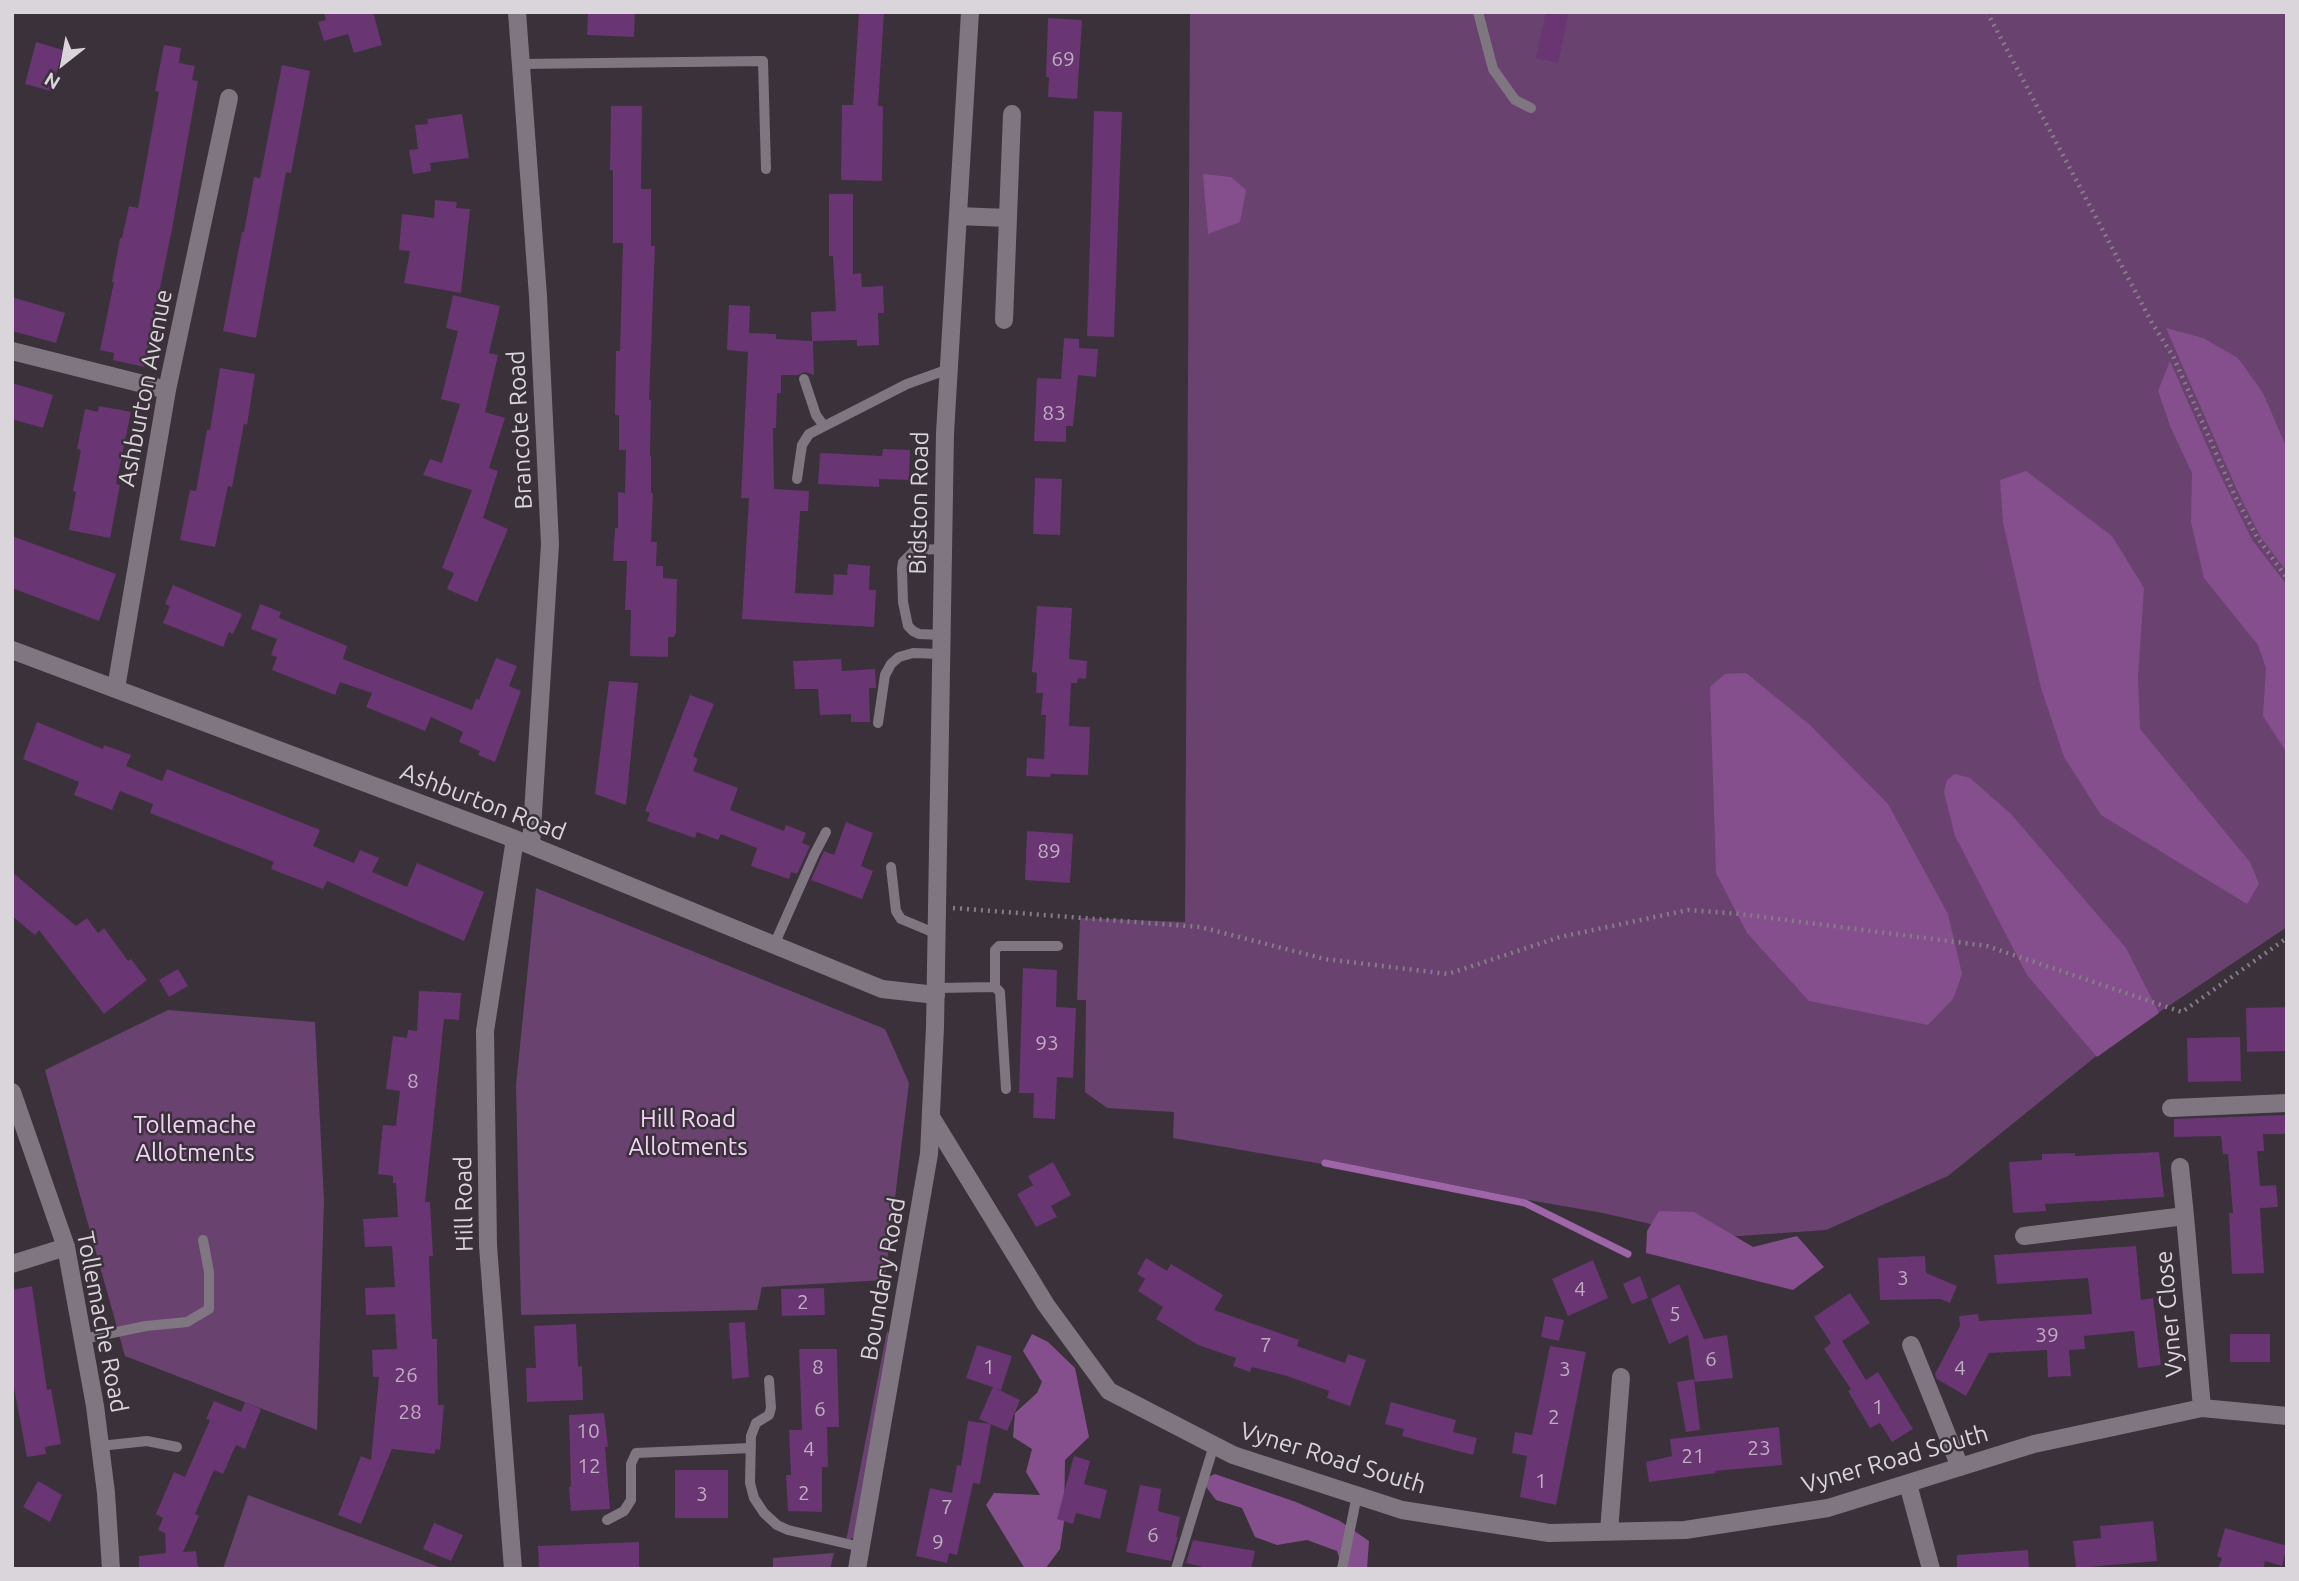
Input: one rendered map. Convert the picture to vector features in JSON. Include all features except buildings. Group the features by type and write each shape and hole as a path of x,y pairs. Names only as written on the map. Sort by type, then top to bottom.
{"street":[{"name":"Brancote Road","path":"517,12 538,296 550,544 523,842"},
{"name":"Bidston Road","path":"936,991 945,433 970,12"},
{"name":"Ashburton Avenue","path":"116,688 167,390 229,98"},
{"path":"1004,320 1012,114"},
{"path":"958,216 1008,218"},
{"path":"12,351 167,390"},
{"name":"Ashburton Road","path":"12,650 523,842 882,989 936,991"},
{"name":"Hill Road","path":"513,1569 488,1246 485,1031 523,842"},
{"name":"Boundary Road","path":"857,1569 929,1154 936,991"},
{"name":"Tollemache Road","path":"12,1093 66,1247 100,1446 111,1569"},
{"path":"2171,1108 2287,1103"},
{"name":"Vyner Road South","path":"931,1117 1046,1305 1109,1391 1233,1455 1402,1510 1549,1532 1685,1530 1828,1508 2034,1444 2202,1408 2287,1416"},
{"name":"Vyner Close","path":"2180,1167 2202,1408"},
{"name":"Vyner Close","path":"2024,1236 2185,1216"},
{"path":"12,1264 66,1247"},
{"path":"1911,1345 1960,1467"},
{"path":"1609,1531 1621,1377"},
{"path":"1908,1484 1931,1569"}],"lane":[{"path":"1478,12 1493,69 1515,100 1531,108"},
{"path":"521,64 763,61 766,169"},
{"path":"797,479 802,445 809,434 907,384 948,369"},
{"path":"804,379 816,415 824,426"},
{"path":"942,635 919,634 908,626 903,602 902,569 903,562 915,550 943,549"},
{"path":"878,723 885,675 891,664 899,657 914,653 941,654"},
{"path":"774,945 826,832"},
{"path":"891,867 897,911 901,919 937,934"},
{"path":"1006,1088 1000,992 995,987 995,950 999,946 1058,946"},
{"path":"936,991 995,987"},
{"path":"83,1339 146,1326 187,1322 209,1309 209,1272 203,1240"},
{"path":"769,1380 769,1415 753,1429 750,1483 754,1498 764,1513 777,1525 800,1534 861,1548"},
{"path":"100,1446 147,1441 177,1447"},
{"path":"1175,1569 1214,1445"},
{"path":"607,1520 624,1511 631,1500 631,1464 636,1453 751,1448"},
{"path":"1342,1569 1357,1495"}],"path":[{"path":"1986,12 2152,323 2173,356 2235,495 2257,537 2287,578"},
{"path":"937,907 1200,927 1325,959 1447,974 1560,937 1688,910 1740,914 1987,946 2182,1012 2287,938"}],"green space":[{"path":"1190,12 2287,12 2287,927 2110,1045 1948,1176 1826,1230 1711,1238 1603,1213 1173,1138 1174,1112 1107,1108 1085,1092 1086,1000 1077,1000 1080,918 1185,922"},
{"name":"Hill Road Allotments","path":"536,888 885,1029 909,1083 885,1280 762,1287 757,1310 521,1315 516,1085"},
{"name":"Tollemache Allotments","path":"168,1010 315,1022 324,1201 317,1430 125,1356 45,1070"},
{"path":"887,1331 892,1336 855,1537 846,1541"},
{"path":"248,1495 382,1545 444,1569 223,1569"},
{"path":"834,1553 830,1569 773,1569 773,1558"}],"shaded area":[{"path":"1203,174 1231,177 1246,190 1240,222 1208,234"},
{"path":"2166,328 2203,338 2238,358 2263,393 2287,449 2287,572 2260,536 2238,492"},
{"path":"2170,361 2252,540 2287,585 2287,753 2263,716 2266,668 2258,645 2204,578 2191,522 2192,473 2171,428 2158,391"},
{"path":"2026,471 2112,536 2144,588 2138,677 2140,729 2250,862 2259,884 2247,904 2101,815 2064,757 2041,688 2003,523 2000,480"},
{"path":"1746,673 1810,725 1888,804 1948,914 1962,974 1953,999 1928,1025 1809,1001 1747,933 1716,873 1710,687 1725,674"},
{"path":"1955,774 1970,778 2011,814 2126,948 2159,1013 2097,1057 2027,975 1955,836 1944,792 1947,780"},
{"path":"1659,1211 1694,1212 1753,1247 1797,1236 1824,1267 1793,1290 1646,1253 1647,1231"},
{"path":"1032,1334 1048,1342 1075,1368 1089,1437 1065,1460 1064,1522 1060,1549 1045,1569 1025,1569 986,1505 994,1493 1040,1495 1026,1472 1032,1449 1013,1437 1015,1413 1037,1393 1042,1382 1023,1351"},
{"path":"1215,1474 1296,1502 1340,1521 1369,1541 1367,1569 1343,1569 1337,1551 1307,1540 1277,1545 1255,1537 1242,1508 1216,1500 1201,1480"}],"waterway":[{"path":"1325,1163 1525,1203 1628,1254"}]}
